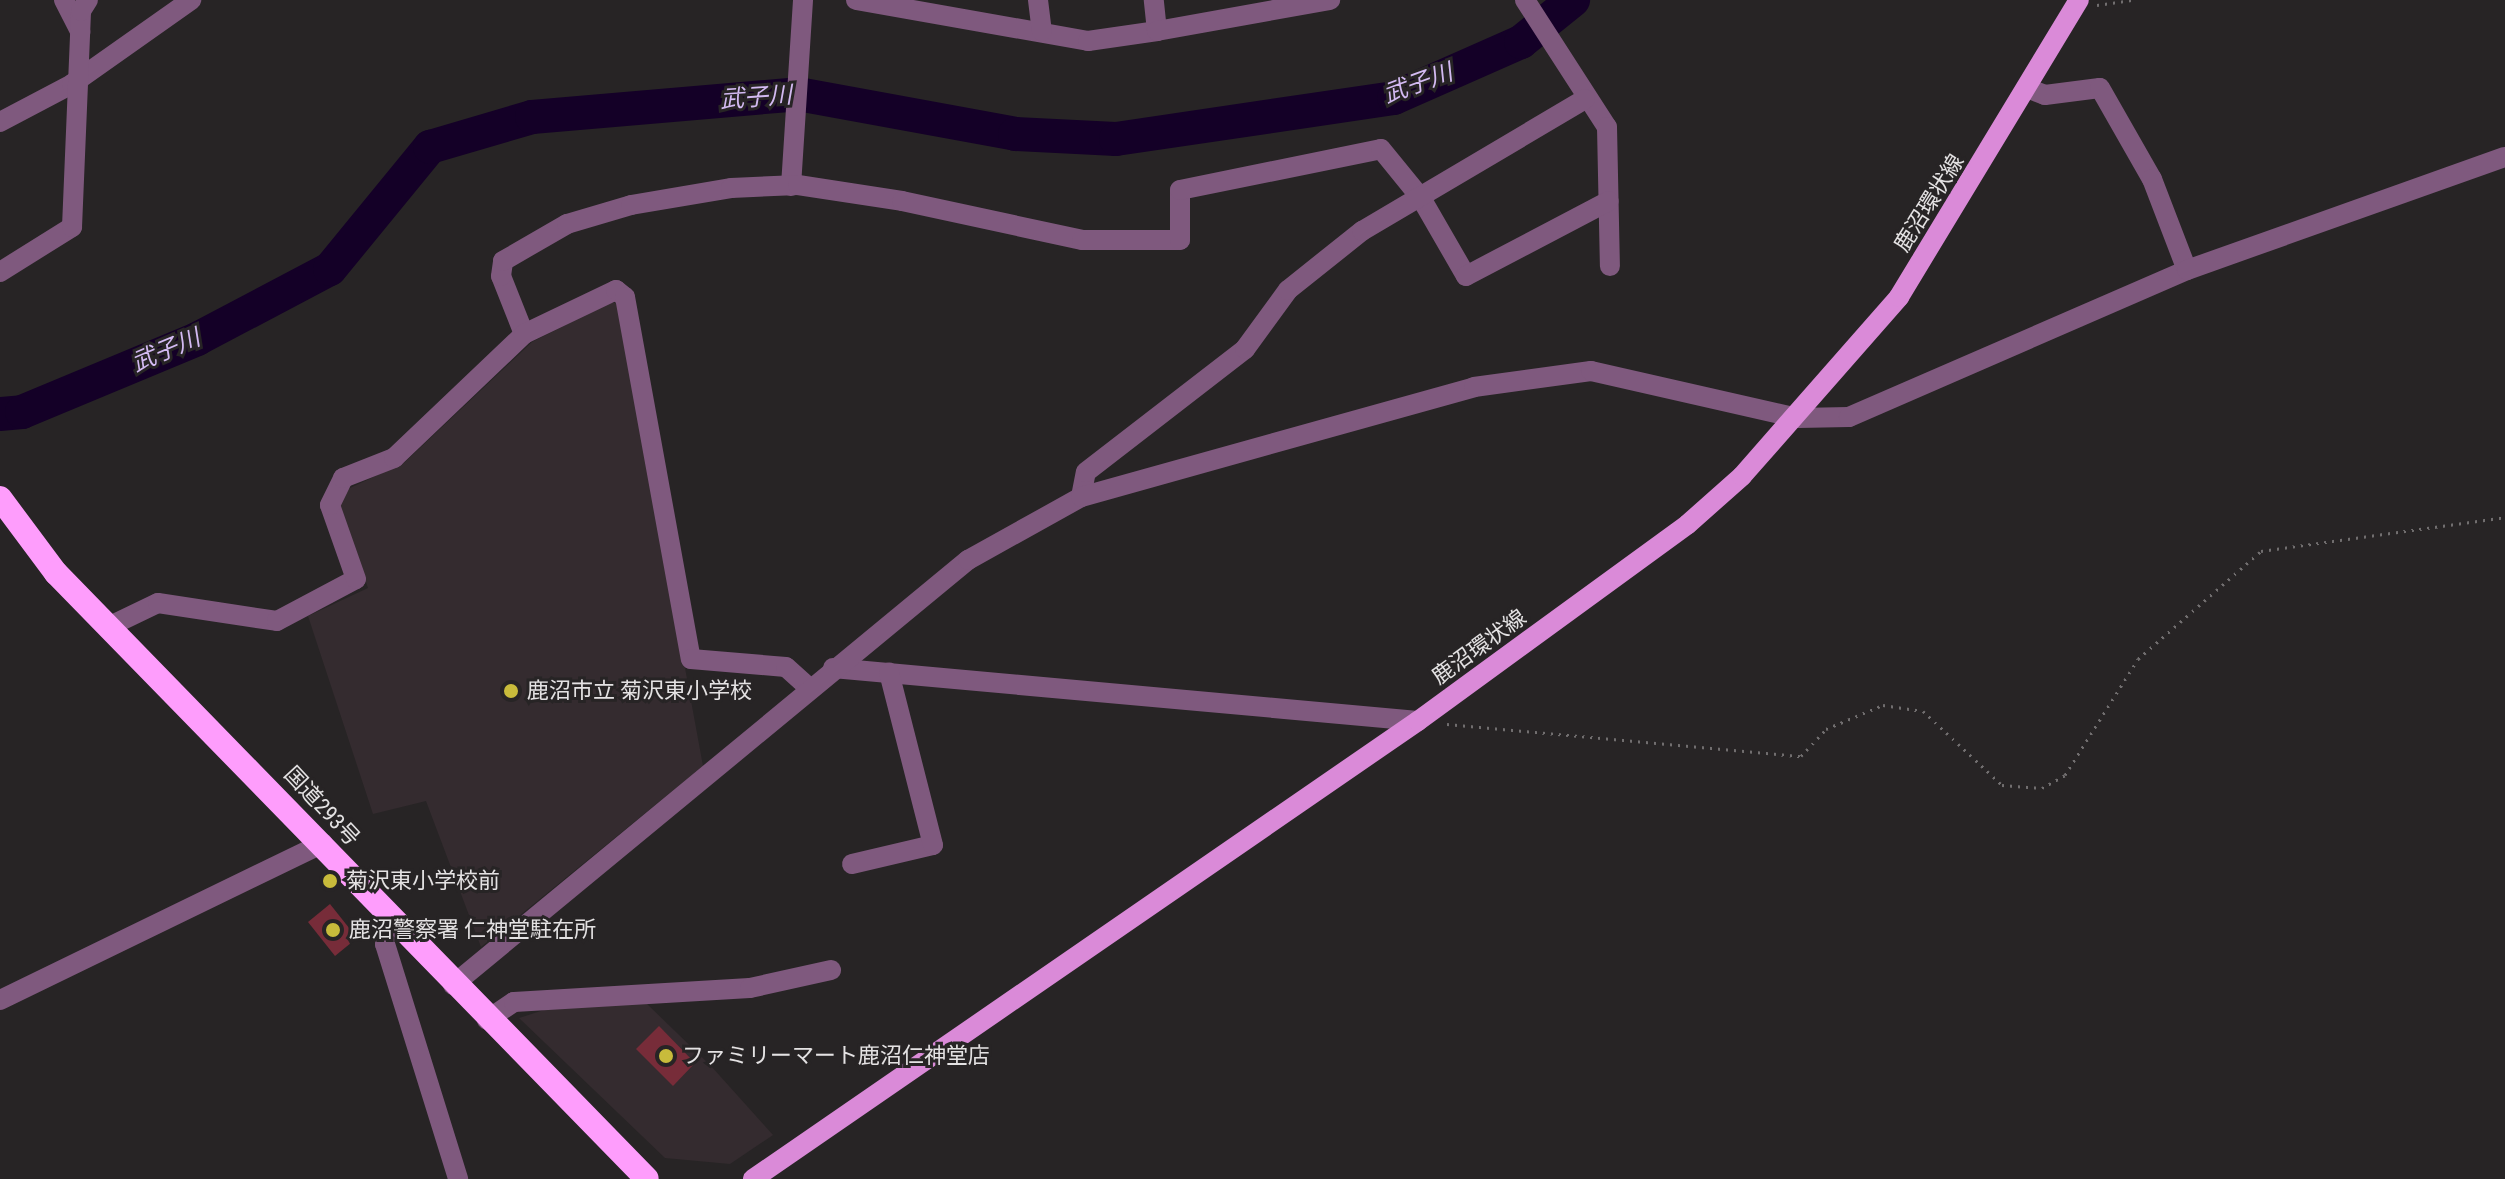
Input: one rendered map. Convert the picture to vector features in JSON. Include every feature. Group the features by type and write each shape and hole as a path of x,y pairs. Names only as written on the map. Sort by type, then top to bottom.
{"highway":[{"name":"国道293号","path":"0,498 56,573 323,843 487,1020 647,1179"}],"main road":[{"name":"鹿沼環状線","path":"753,1179 1418,721 1688,524 1798,418 1899,297 2079,0"}],"street":[{"path":"64,0 81,33"},
{"path":"0,272 72,227 81,33 88,0"},
{"path":"0,122 79,79 191,0"},
{"path":"791,186 803,0"},
{"path":"856,0 917,5 1088,41 1157,31 1260,6 1330,0"},
{"path":"1038,0 1042,31"},
{"path":"1154,0 1157,31"},
{"path":"1525,0 1585,99 1607,127 1610,266"},
{"path":"2027,88 2045,95 2100,88 2152,179 2187,270"},
{"path":"1081,497 1086,472 1245,349 1288,290 1362,231 1585,99"},
{"path":"524,334 501,276 503,261 567,224 631,205 791,186 902,201 1082,240 1180,240 1180,190 1381,149 1421,198 1466,276 1609,201"},
{"path":"453,985 833,668 968,560 1081,497 1474,387 1591,371 1798,418 1849,417 2187,270 2505,157"},
{"path":"110,626 158,603 277,621 356,579 330,505 331,492 343,478 394,458 524,334 598,295 616,290 625,297 691,659 786,667 809,688"},
{"path":"833,668 1418,721"},
{"path":"852,864 933,845 889,673"},
{"path":"0,1000 323,843"},
{"path":"385,913 385,944 458,1179"},
{"path":"487,1020 514,1002 750,988 831,970"}],"path":[{"path":"2103,7 2132,0"},
{"path":"1418,721 1801,756 1826,729 1883,705 1923,711 2002,785 2042,788 2065,775 2138,659 2261,551 2505,517"}],"shaded area":[{"name":"鹿沼市立 菊沢東小学校","path":"609,303 618,303 703,766 481,947 426,801 373,814 308,616 368,588 339,505 348,489 405,462 532,342"},
{"path":"644,1001 711,1066 773,1135 730,1164 665,1158 519,1018 544,1010"}],"building":[{"name":"鹿沼警察署 仁神堂駐在所","path":"330,904 357,938 335,956 308,922"},
{"name":"ファミリーマート鹿沼仁神堂店","path":"659,1026 695,1063 673,1086 636,1049"}],"waterway":[{"name":"武子川","path":"0,414 22,412 197,339 330,269 430,147 532,117 798,94 1015,134 1116,139 1394,98 1521,42 1573,0"}],"place":[{"name":"鹿沼市立 菊沢東小学校","path":"511,691"},
{"name":"菊沢東小学校前","path":"330,881"},
{"name":"鹿沼警察署 仁神堂駐在所","path":"333,930"},
{"name":"ファミリーマート鹿沼仁神堂店","path":"666,1056"}]}
